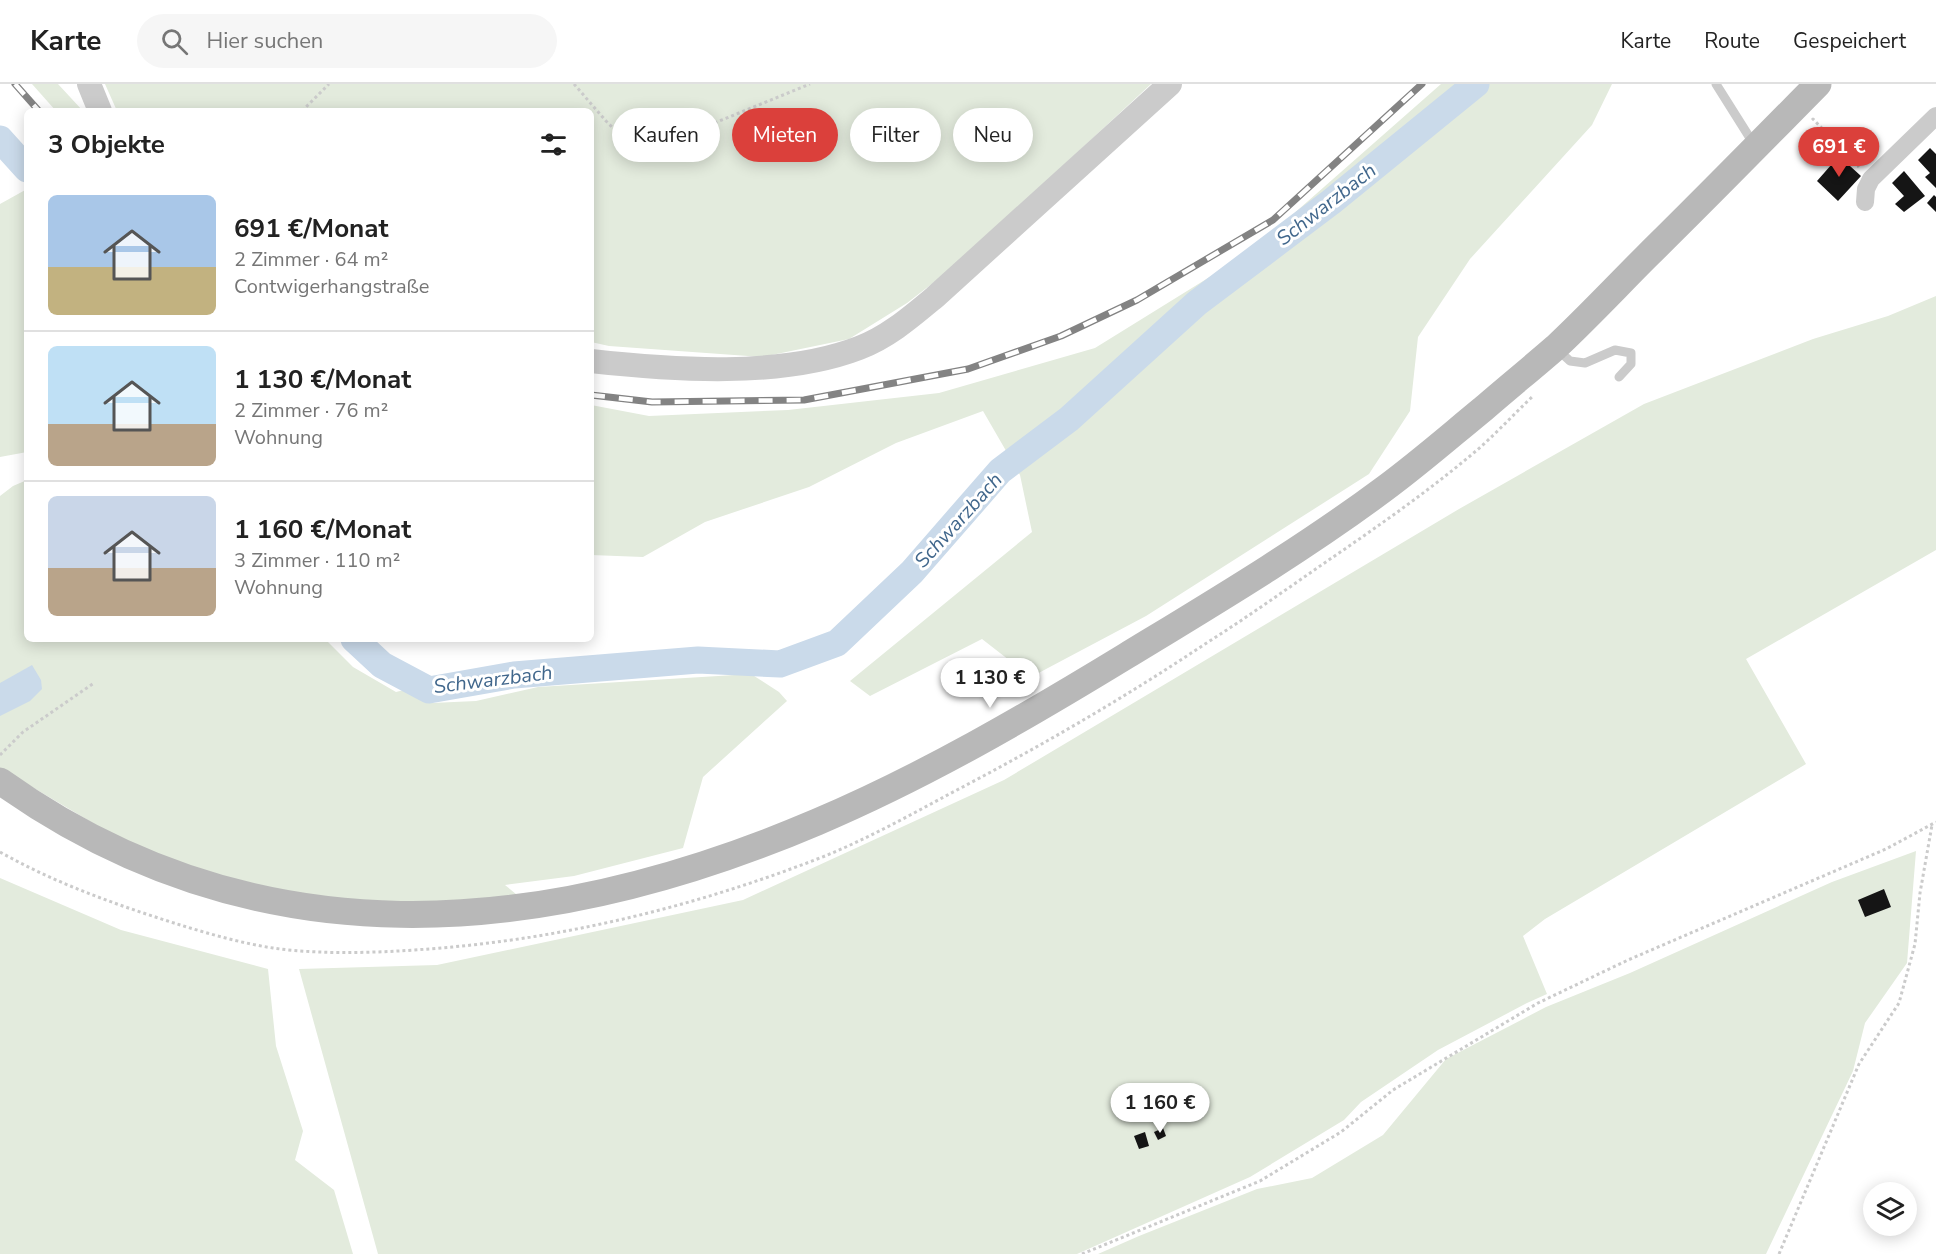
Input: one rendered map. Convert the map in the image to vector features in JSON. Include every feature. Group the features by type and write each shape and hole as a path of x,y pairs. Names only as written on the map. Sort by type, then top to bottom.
{"main road":[{"path":"0,781 58,820 156,868 236,893 305,907 372,914 415,915 506,910 582,897 668,876 770,842 873,797 941,763 1086,681 1300,546 1384,489 1556,347 1818,84"}],"street":[{"path":"89,84 99,108"},
{"path":"594,361 639,366 711,368 795,364 860,348 883,337 935,297 1170,84"},
{"path":"1865,202 1866,189 1871,178 1936,116"}],"lane":[{"path":"1716,84 1756,148"},
{"path":"1556,347 1570,361 1585,363 1615,350 1631,353 1631,364 1619,378"}],"path":[{"path":"305,108 329,84"},
{"path":"574,84 606,121 642,157 685,135 810,84"},
{"path":"1805,126 1813,119 1871,178"},
{"path":"0,852 60,882 152,916 243,942 295,950 395,951 534,937 565,933 648,914 702,898 827,855 943,798 1085,720 1244,619 1418,498 1473,453 1539,390"},
{"path":"0,755 23,732 94,682"},
{"path":"1082,1254 1260,1181 1341,1132 1393,1090 1538,1003 1628,960 1886,849 1934,824"},
{"path":"1779,1254 1859,1064 1899,1003 1915,944 1920,893 1934,824"}],"shaded area":[{"path":"32,84 58,84 80,108 53,108"},
{"path":"105,84 1151,84 955,266 907,303 849,339 762,357 609,346 594,343 594,108 116,108"},
{"path":"1441,84 1612,84 1592,125 1470,259 1418,337 1410,411 1369,474 1146,616 1031,677 982,639 870,696 850,681 1032,532 1020,475 983,411 896,443 809,487 705,522 643,557 594,555 594,406 649,416 788,410 939,393 1095,348 1250,252"},
{"path":"24,191 24,453 0,457 0,204"},
{"path":"1936,296 1936,550 1746,659 1806,764 1545,919 1523,936 1547,994 1438,1050 1361,1102 1344,1120 1250,1177 1077,1254 378,1254 299,969 437,965 743,900 1004,780 1459,509 1644,404 1813,339 1888,316"},
{"path":"24,481 24,642 328,642 353,667 396,692 408,689 432,703 476,701 538,687 751,674 779,692 787,701 703,777 683,848 574,876 505,885 522,899 363,904 239,884 130,845 0,768 0,496"},
{"path":"1916,851 1907,963 1865,1023 1853,1071 1766,1254 1098,1254 1257,1189 1312,1178 1383,1135 1446,1059 1546,1007 1630,973 1832,882"},
{"path":"0,878 121,930 268,969 276,1046 303,1131 295,1160 334,1190 353,1254 0,1254"}],"water":[{"path":"32,665 41,680 42,689 30,701 0,716 0,683"}],"building":[{"path":"1930,148 1936,154 1936,188 1925,177 1930,173 1918,160"},
{"path":"1839,156 1861,176 1838,201 1817,181"},
{"path":"1904,171 1925,196 1904,212 1895,204 1904,196 1892,183"},
{"path":"1934,195 1936,197 1936,212 1927,203"},
{"path":"1884,889 1891,907 1865,917 1858,900"},
{"path":"1163,1128 1166,1136 1158,1140 1154,1132"},
{"path":"1145,1132 1149,1146 1139,1149 1134,1136"}],"waterway":[{"name":"Schwarzbach","path":"357,642 382,665 429,690 514,675 698,660 780,664 837,643 912,572 1000,471 1069,419 1197,303 1331,202 1476,84"},
{"name":"Schwarzbach","path":"0,139 24,166"}],"railway":[{"path":"15,84 36,108"},
{"path":"594,395 652,402 804,400 968,369 1061,336 1137,300 1273,220 1422,84"}]}
